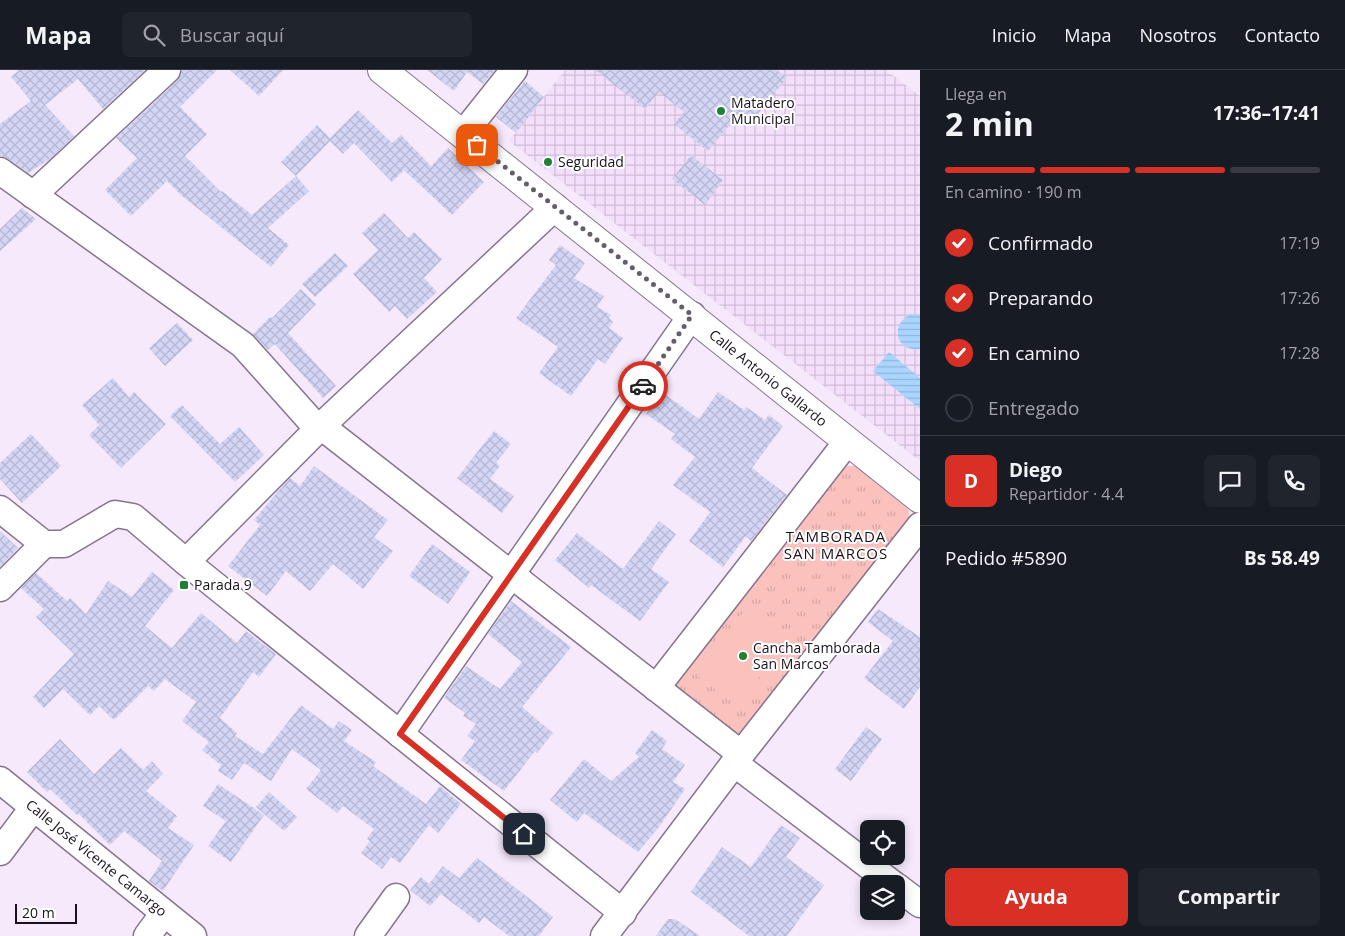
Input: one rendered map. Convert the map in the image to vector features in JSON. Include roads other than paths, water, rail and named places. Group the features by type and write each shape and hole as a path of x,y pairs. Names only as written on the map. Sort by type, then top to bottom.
{"main road":[{"name":"Calle Antonio Gallardo","path":"382,70 692,315 920,499"}],"street":[{"path":"33,196 167,70"},
{"path":"463,134 514,70"},
{"path":"0,171 243,345 320,427 656,688 738,758 883,875"},
{"path":"186,562 320,427 556,207"},
{"path":"400,734 512,576 692,315"},
{"path":"656,688 847,442"},
{"path":"0,509 44,544 64,544 115,514 133,517 186,562 623,912"},
{"path":"604,936 738,758 920,526"},
{"path":"0,588 44,544"},
{"name":"Calle José Vicente Camargo","path":"0,780 193,936"},
{"path":"0,852 33,808"},
{"path":"905,893 920,904"},
{"path":"368,936 396,897"},
{"path":"147,936 164,913"}],"water":[{"path":"911,314 920,315 920,349 905,347 898,337 900,324"},
{"path":"889,352 920,378 920,409 873,371"}],"place":[{"name":"Matadero Municipal","path":"721,111"},
{"name":"Seguridad","path":"548,162"},
{"name":"Parada 9","path":"184,585"},
{"name":"Cancha Tamborada San Marcos","path":"743,656"}],"district":[{"name":"TAMBORADA SAN MARCOS","path":"836,546"}]}
